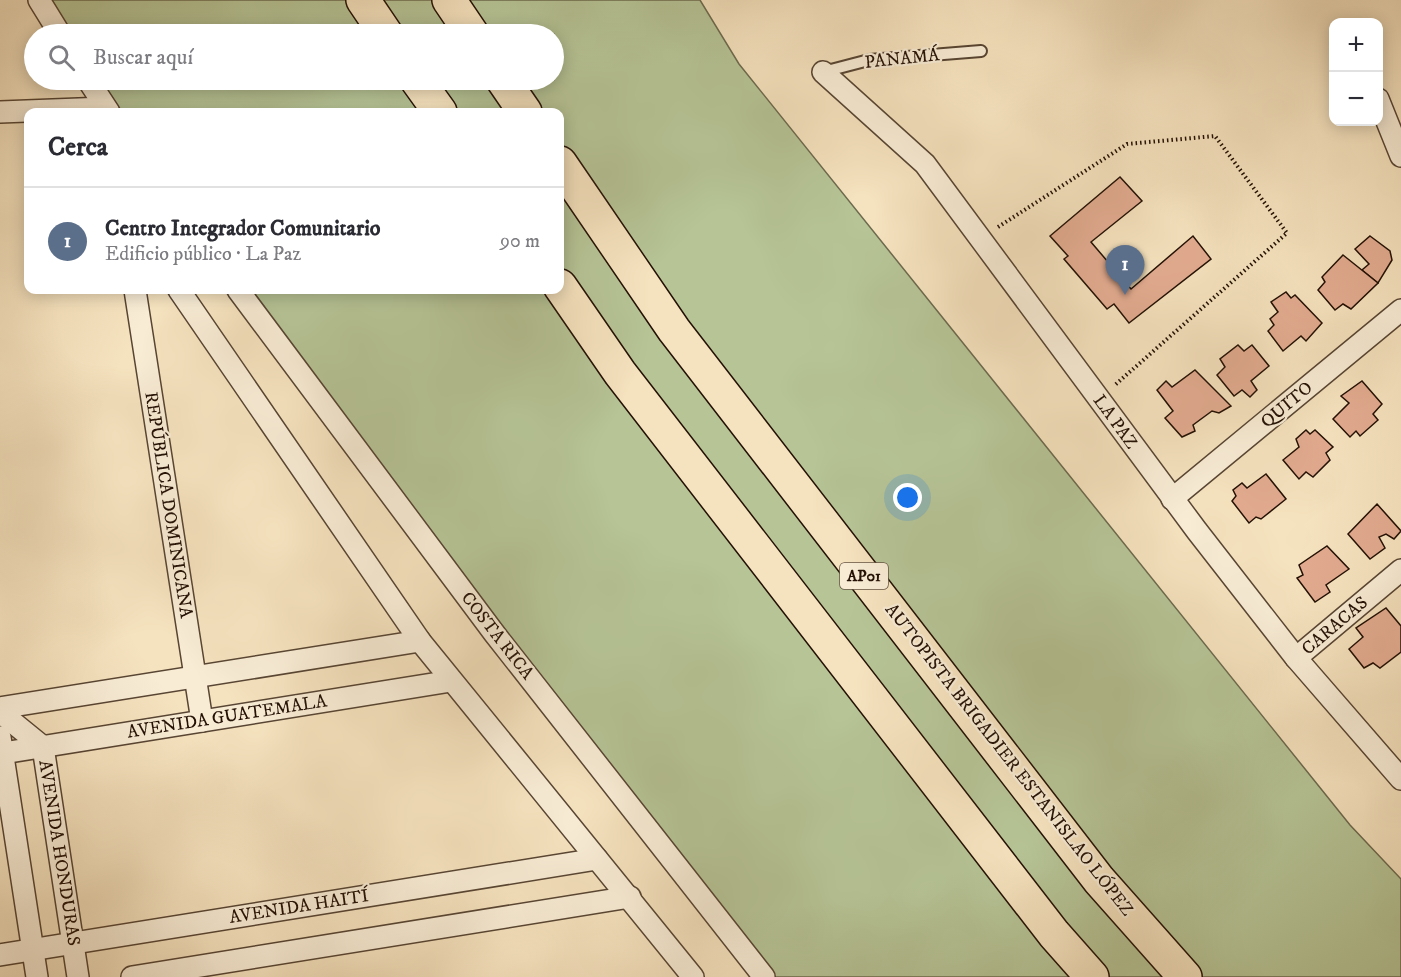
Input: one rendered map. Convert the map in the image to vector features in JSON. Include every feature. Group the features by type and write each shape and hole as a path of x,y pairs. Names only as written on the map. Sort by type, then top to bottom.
{"highway":[{"path":"363,0 379,24"},
{"path":"448,0 465,24"},
{"path":"424,90 437,108"},
{"path":"510,90 522,108"},
{"name":"AUTOPISTA BRIGADIER ESTANISLAO LÓPEZ","path":"564,168 674,330 1099,880 1185,977"},
{"path":"564,292 627,382 1054,934 1092,977"}],"street":[{"path":"39,0 54,24"},
{"name":"LA PAZ","path":"823,72 925,164 1173,499 1296,658 1401,779"},
{"path":"94,90 106,108"},
{"path":"1383,111 1401,156"},
{"path":"0,112 24,112"},
{"name":"REPÚBLICA DOMINICANA","path":"136,294 202,721"},
{"path":"181,294 420,641 693,977"},
{"name":"COSTA RICA","path":"241,294 494,633 764,977"},
{"name":"QUITO","path":"1173,499 1401,310"},
{"name":"CARACAS","path":"1296,658 1401,570"},
{"path":"0,710 420,641"},
{"name":"AVENIDA GUATEMALA","path":"1,745 43,747 451,681"},
{"name":"AVENIDA HONDURAS","path":"0,710 43,747 78,977"},
{"path":"1,745 37,977"},
{"name":"AVENIDA HAITÍ","path":"0,956 597,859"},
{"path":"132,977 630,897"}],"lane":[{"name":"PANAMÁ","path":"823,72 869,60 981,51"}],"path":[{"path":"980,238 1127,144 1215,136 1287,233 1098,399"}],"green space":[{"path":"39,0 700,0 739,64 1350,825 1401,879 1401,977 764,977 241,294 564,294 564,108 106,108 95,90 564,90 564,24 54,24"}],"building":[{"path":"1120,177 1142,201 1091,242 1131,289 1193,236 1211,259 1129,323 1114,304 1107,309 1064,259 1068,256 1050,236"},
{"path":"1370,236 1390,251 1392,260 1378,283 1362,270 1369,264 1355,249"},
{"path":"1343,255 1378,283 1351,309 1343,304 1335,310 1318,290 1325,282 1322,277"},
{"path":"1286,292 1291,298 1295,295 1322,323 1306,341 1301,336 1283,351 1268,331 1274,325 1270,319 1278,312 1271,302"},
{"path":"1238,345 1244,351 1252,345 1269,366 1251,381 1257,390 1250,397 1242,390 1234,396 1217,375 1225,367 1220,359"},
{"path":"1195,370 1231,406 1219,413 1212,411 1193,425 1195,431 1182,437 1165,418 1173,411 1157,390 1166,381 1172,387"},
{"path":"1362,381 1382,404 1373,414 1378,420 1360,436 1356,431 1350,437 1333,419 1349,403 1341,396"},
{"path":"1306,430 1310,434 1315,430 1333,447 1326,453 1330,460 1313,477 1306,472 1299,479 1283,460 1299,447 1296,439"},
{"path":"1266,474 1286,499 1261,519 1256,517 1249,523 1232,501 1236,496 1233,490 1242,483 1247,488"},
{"path":"1377,504 1401,531 1394,539 1386,534 1379,537 1385,548 1370,559 1348,534"},
{"path":"1327,546 1349,569 1326,585 1330,592 1315,602 1297,578 1303,575 1299,565"},
{"path":"1386,608 1401,626 1401,652 1380,668 1373,663 1364,668 1349,649 1363,637 1356,628"}],"place":[{"name":"Centro Integrador Comunitario","path":"1125,295"}]}
